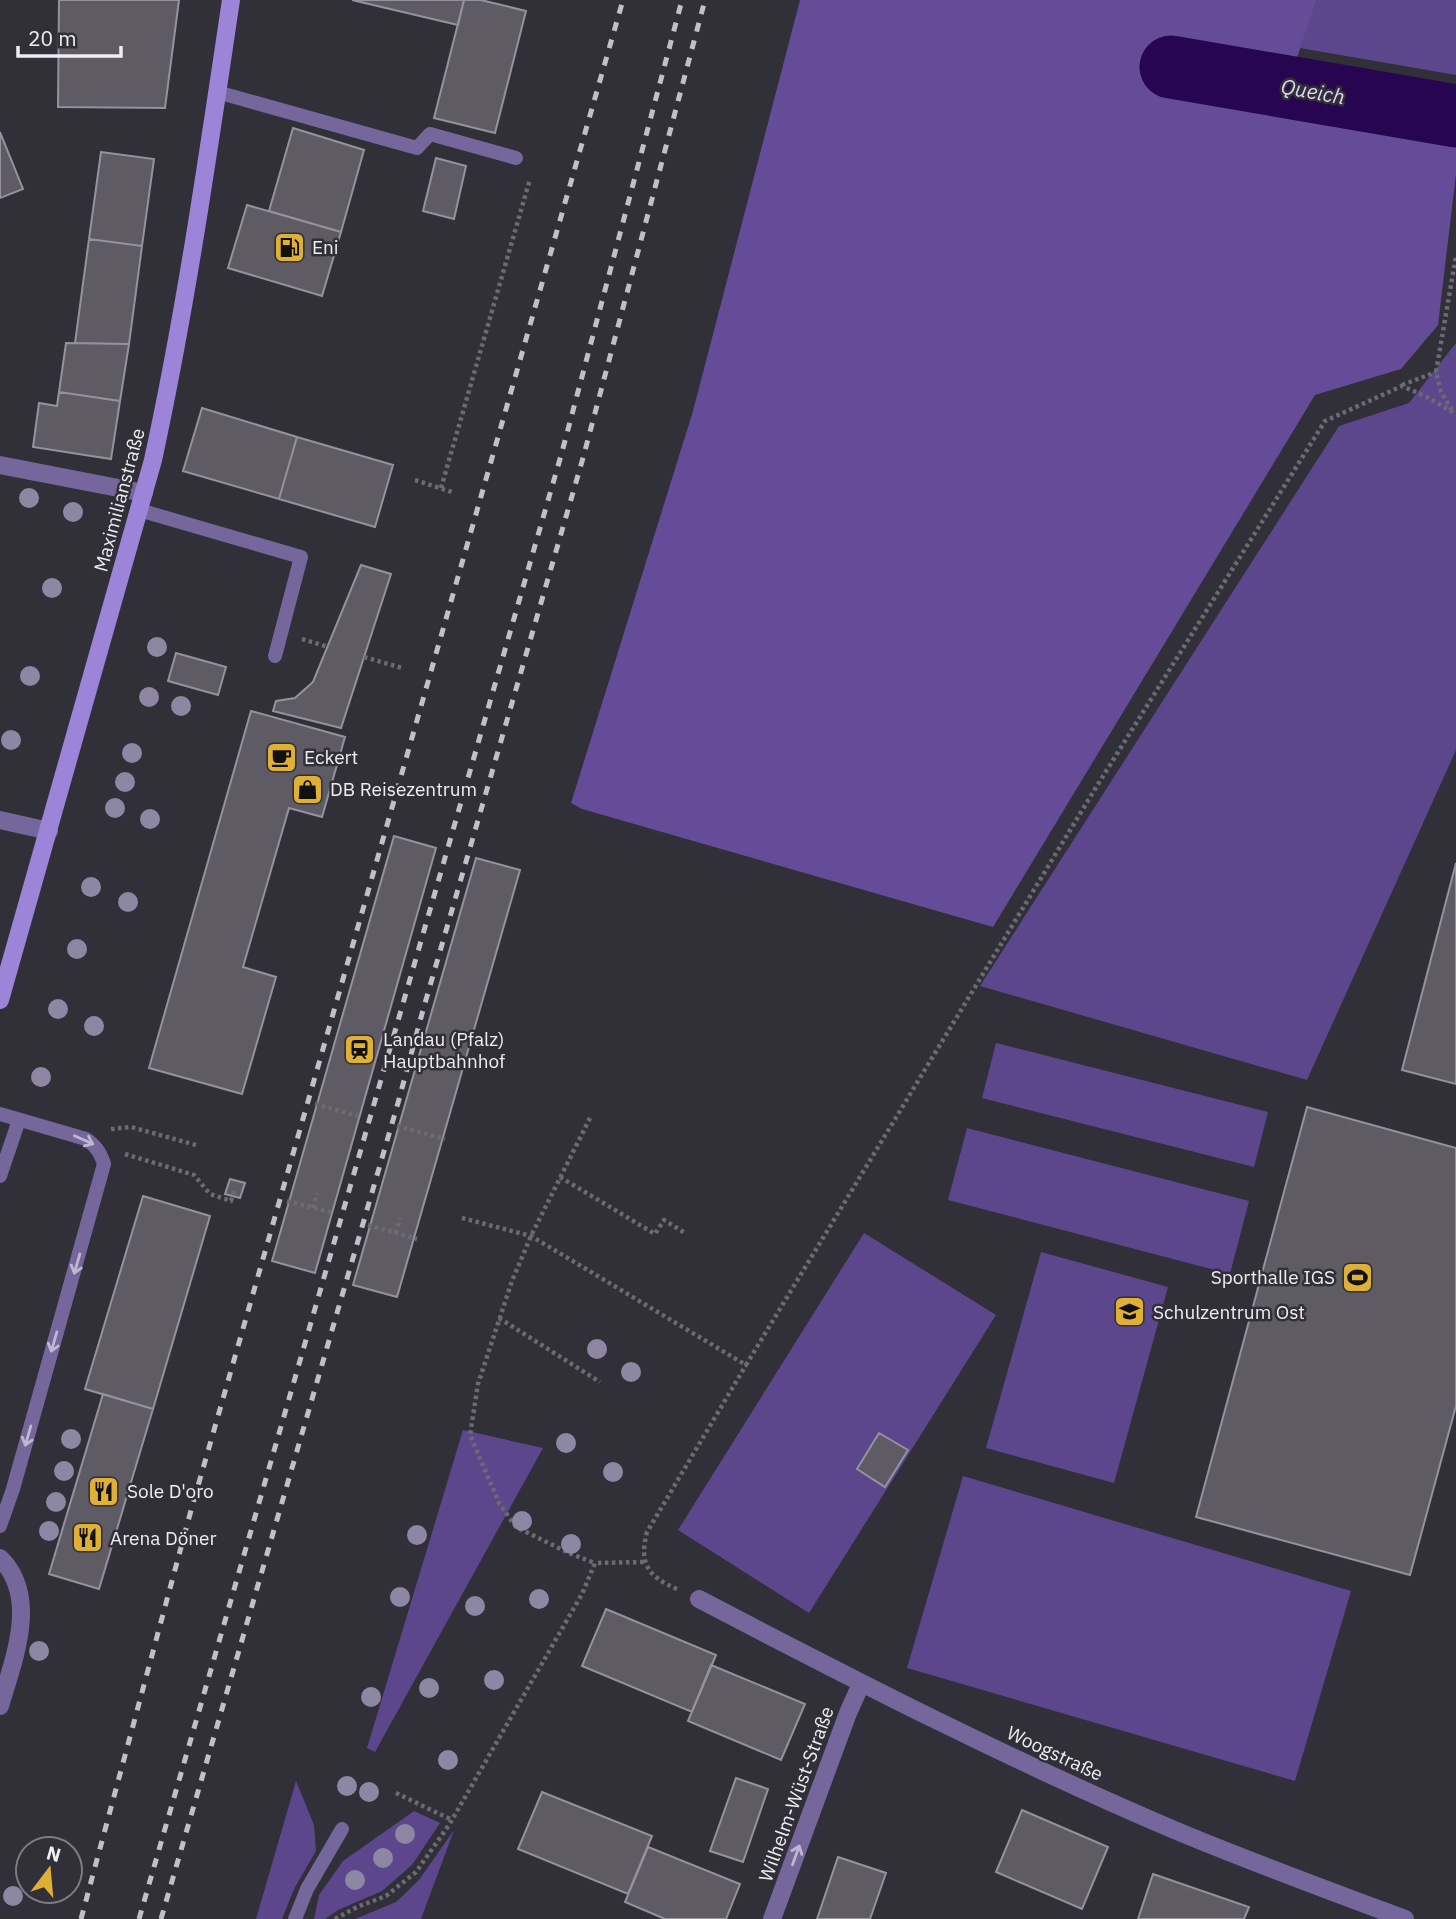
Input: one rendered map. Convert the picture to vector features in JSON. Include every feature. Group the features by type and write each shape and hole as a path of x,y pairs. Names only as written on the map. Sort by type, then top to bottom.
{"street":[{"name":"Maximilianstraße","path":"0,1000 153,460 170,380 231,0"},
{"path":"0,465 141,501"},
{"path":"0,820 49,831"},
{"path":"0,1558 16,1578 21,1612 18,1644 0,1706"},
{"name":"Woogstraße","path":"698,1599 949,1727 1172,1829 1405,1919"},
{"name":"Wilhelm-Wüst-Straße","path":"772,1919 861,1684"}],"lane":[{"path":"217,92 416,148 430,134 516,158"},
{"path":"141,501 301,556 275,656"},
{"path":"0,1114 86,1139 100,1152 104,1164 0,1527"},
{"path":"0,1176 19,1120"},
{"path":"295,1919 307,1889 342,1829"}],"path":[{"path":"441,488 534,163 516,158"},
{"path":"1455,413 1441,392 1436,372 1456,256"},
{"path":"698,1599 668,1585 655,1575 644,1562 643,1546 647,1532 746,1365 1095,789 1325,421 1436,372"},
{"path":"1402,386 1455,413"},
{"path":"415,480 452,492"},
{"path":"364,657 402,668"},
{"path":"315,1104 362,1117"},
{"path":"590,1118 531,1236 499,1318 478,1384 470,1435 499,1503 516,1527 595,1563 644,1562"},
{"path":"397,1125 445,1139"},
{"path":"131,1127 196,1145"},
{"path":"94,1144 194,1175 210,1194 232,1201 235,1189"},
{"path":"560,1177 655,1234 664,1220 685,1233"},
{"path":"313,1208 317,1194"},
{"path":"286,1201 334,1213"},
{"path":"396,1233 400,1218"},
{"path":"462,1218 531,1236 746,1365"},
{"path":"368,1225 417,1239"},
{"path":"499,1318 600,1382"},
{"path":"335,1919 386,1896 416,1872 452,1820 582,1594 595,1563"},
{"path":"396,1793 452,1820"}],"shaded area":[{"path":"800,0 1317,0 1283,98 1456,129 1456,174 1438,325 1401,369 1315,395 993,927 582,809 571,803 693,411"},
{"path":"1317,0 1456,0 1456,75 1300,48"},
{"path":"1456,343 1456,750 1307,1080 980,986 1339,426 1409,403"},
{"path":"996,1043 1268,1112 1254,1167 982,1098"},
{"path":"967,1128 1249,1201 1230,1274 948,1200"},
{"path":"864,1233 996,1315 809,1613 678,1530"},
{"path":"1041,1252 1168,1287 1114,1483 986,1448"},
{"path":"463,1430 543,1448 375,1752 367,1748"},
{"path":"963,1476 1351,1591 1295,1781 907,1668"},
{"path":"296,1781 314,1825 316,1851 294,1889 282,1919 256,1919"},
{"path":"414,1811 440,1823 412,1865 382,1891 338,1910 325,1919 314,1919 319,1895 343,1861"},
{"path":"454,1830 421,1919 355,1919 396,1902 419,1880"}],"building":[{"path":"59,0 179,0 165,108 58,107"},
{"path":"352,0 464,0 458,25"},
{"path":"464,0 481,0 526,11 495,133 434,118"},
{"path":"293,128 364,150 341,232 269,211"},
{"path":"0,132 23,189 0,198"},
{"path":"101,152 154,159 142,246 89,239"},
{"path":"436,158 466,166 454,219 423,211"},
{"path":"247,205 341,232 322,296 228,268"},
{"path":"89,239 142,246 129,344 75,343"},
{"path":"66,343 129,344 120,401 59,392"},
{"path":"59,392 120,401 111,459 33,447 39,403 57,406"},
{"path":"202,408 297,437 279,499 183,471"},
{"path":"297,437 393,465 375,527 279,499"},
{"path":"361,565 391,574 341,728 273,711 276,701 295,698 313,682"},
{"path":"176,653 226,667 218,695 168,681"},
{"path":"251,711 345,737 322,817 289,808 243,967 276,977 242,1094 149,1068"},
{"path":"394,836 436,848 315,1273 272,1261"},
{"path":"476,858 520,870 397,1297 353,1285"},
{"path":"1456,863 1456,1084 1402,1070"},
{"name":"Sporthalle IGS","path":"1307,1107 1456,1148 1456,1406 1410,1575 1196,1517"},
{"path":"230,1179 245,1183 240,1198 225,1194"},
{"path":"143,1196 210,1216 153,1409 85,1389"},
{"path":"103,1394 153,1409 99,1589 49,1574"},
{"path":"879,1433 908,1450 885,1487 857,1469"},
{"path":"606,1609 716,1655 692,1712 582,1666"},
{"path":"711,1665 805,1704 781,1760 688,1721"},
{"path":"736,1778 768,1789 743,1862 710,1851"},
{"path":"542,1792 652,1836 628,1894 518,1849"},
{"path":"1022,1810 1108,1847 1082,1909 996,1872"},
{"path":"648,1847 740,1884 726,1919 665,1919 625,1902"},
{"path":"838,1857 886,1873 870,1919 817,1919"},
{"path":"1153,1874 1249,1907 1244,1919 1138,1919"}],"waterway":[{"name":"Queich","path":"1171,67 1456,116"}],"railway":[{"path":"81,1919 190,1514 623,0"},
{"path":"139,1919 562,452 682,0"},
{"path":"161,1919 583,458 705,0"}],"place":[{"name":"Eni","path":"289,247"},
{"name":"Eckert","path":"281,757"},
{"name":"DB Reisezentrum","path":"307,789"},
{"name":"Landau (Pfalz) Hauptbahnhof","path":"360,1050"},
{"name":"Sporthalle IGS","path":"1358,1277"},
{"name":"Schulzentrum Ost","path":"1130,1312"},
{"name":"Sole D'oro","path":"104,1491"},
{"name":"Arena Döner","path":"87,1538"}]}
